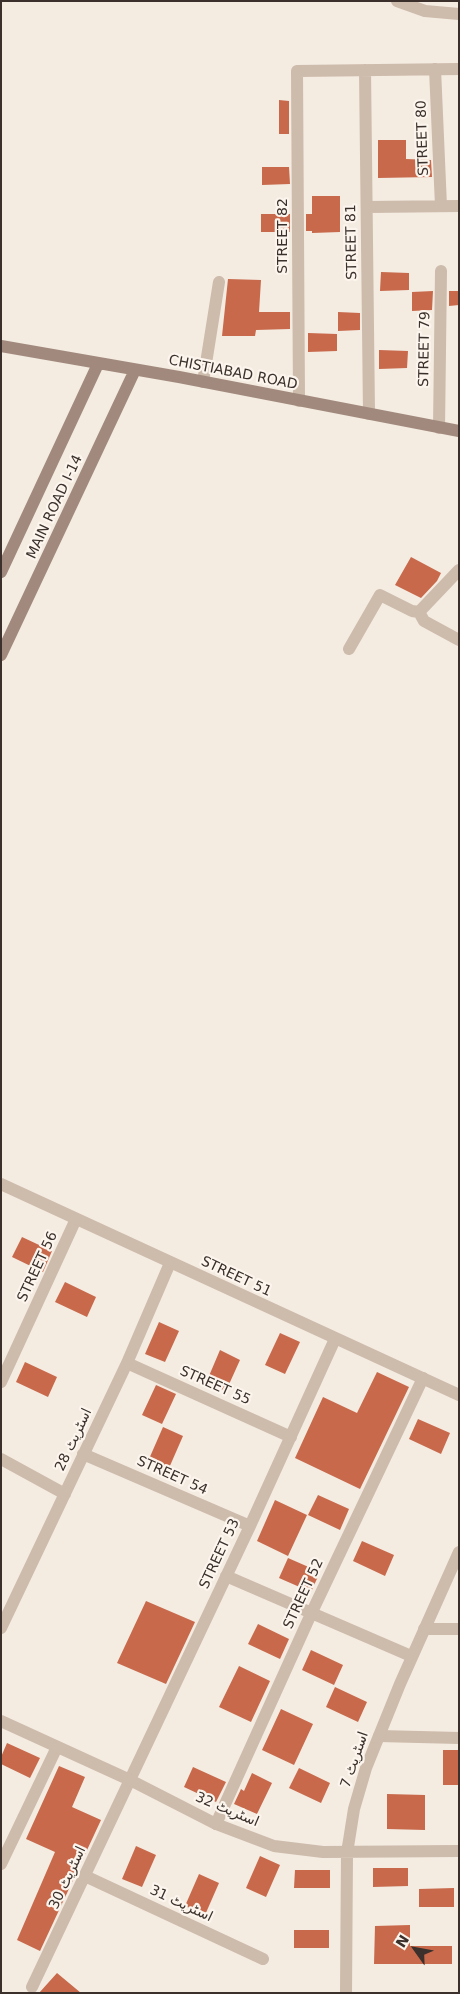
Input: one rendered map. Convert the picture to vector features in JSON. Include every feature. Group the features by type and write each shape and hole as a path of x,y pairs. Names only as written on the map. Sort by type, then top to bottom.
{"main road":[{"name":"CHISTIABAD ROAD","path":"1,346 459,431"},
{"name":"MAIN ROAD I-14","path":"1,572 98,364"},
{"name":"MAIN ROAD I-14","path":"1,656 135,370"}],"street":[{"path":"396,1 425,11 459,14"},
{"name":"STREET 80","path":"435,69 441,206"},
{"path":"365,70 459,69"},
{"name":"STREET 82","path":"299,401 297,71 365,70"},
{"name":"STREET 81","path":"365,70 369,414"},
{"path":"367,207 459,206"},
{"name":"STREET 79","path":"439,428 440,271"},
{"path":"203,382 219,282"},
{"path":"419,612 459,570"},
{"path":"349,649 380,596 412,611 419,612"},
{"path":"419,612 424,621 459,640"},
{"name":"STREET 51","path":"1,1184 459,1395"},
{"name":"STREET 56","path":"1,1382 76,1219"},
{"name":"اسٹریٹ 28","path":"1,1628 127,1363 170,1263"},
{"name":"STREET 53","path":"130,1780 336,1339"},
{"name":"STREET 55","path":"127,1363 291,1436"},
{"name":"STREET 52","path":"216,1824 311,1614 423,1378"},
{"name":"STREET 54","path":"83,1454 250,1526"},
{"path":"1,1459 65,1494"},
{"name":"اسٹریٹ 7","path":"346,1993 347,1853 354,1809 366,1768 411,1656 459,1552"},
{"path":"226,1576 411,1656"},
{"path":"424,1629 459,1630"},
{"name":"اسٹریٹ 32","path":"1,1721 130,1780 216,1824 265,1843 290,1849 347,1853 459,1851"},
{"path":"379,1736 459,1738"},
{"path":"1,1864 57,1747"},
{"name":"اسٹریٹ 30","path":"32,1988 130,1780"},
{"name":"اسٹریٹ 31","path":"86,1876 263,1959"}],"building":[{"path":"279,100 289,101 289,134 279,134"},
{"path":"378,140 406,140 406,159 431,160 432,177 378,178"},
{"path":"262,167 289,167 290,184 262,185"},
{"path":"312,196 340,196 340,232 312,233 312,231 306,231 306,214 312,214"},
{"path":"261,214 290,214 290,232 261,232"},
{"path":"381,272 409,273 409,290 380,291"},
{"path":"228,279 261,280 259,312 290,312 290,329 256,330 255,336 222,336"},
{"path":"433,291 432,310 412,311 412,292"},
{"path":"449,291 459,291 459,305 449,306"},
{"path":"338,312 360,313 360,330 338,331"},
{"path":"308,333 337,334 337,351 308,352"},
{"path":"379,350 408,351 407,368 379,369"},
{"path":"411,557 441,573 437,581 421,598 395,585"},
{"path":"22,1237 52,1251 43,1272 12,1257"},
{"path":"65,1282 96,1297 87,1317 55,1302"},
{"path":"159,1322 179,1331 165,1362 145,1354"},
{"path":"280,1333 300,1342 285,1374 265,1365"},
{"path":"220,1350 240,1360 226,1391 206,1383"},
{"path":"25,1362 57,1377 48,1397 16,1382"},
{"path":"377,1372 409,1387 360,1489 295,1458 323,1397 357,1413"},
{"path":"156,1385 176,1394 162,1424 142,1415"},
{"path":"418,1419 450,1433 441,1454 409,1439"},
{"path":"163,1427 183,1436 169,1468 149,1459"},
{"path":"318,1495 349,1509 340,1530 308,1515"},
{"path":"275,1500 307,1515 288,1556 257,1541"},
{"path":"362,1541 394,1555 385,1576 353,1561"},
{"path":"288,1558 320,1572 311,1592 279,1578"},
{"path":"146,1601 195,1622 166,1684 117,1663"},
{"path":"258,1624 289,1639 280,1659 248,1644"},
{"path":"311,1650 343,1665 334,1685 302,1670"},
{"path":"239,1666 270,1681 251,1722 219,1707"},
{"path":"335,1687 367,1702 358,1722 326,1707"},
{"path":"281,1709 313,1724 294,1765 262,1750"},
{"path":"7,1743 40,1758 30,1778 1,1764 1,1757"},
{"path":"443,1750 459,1750 459,1785 443,1785"},
{"path":"59,1766 85,1777 72,1807 101,1820 40,1951 17,1940 55,1852 26,1839"},
{"path":"193,1767 226,1782 216,1802 184,1787"},
{"path":"299,1768 330,1783 321,1803 289,1788"},
{"path":"252,1773 272,1783 257,1814 234,1804 241,1789 244,1791"},
{"path":"387,1794 425,1795 425,1830 387,1829"},
{"path":"136,1846 156,1855 142,1887 122,1879"},
{"path":"260,1856 280,1865 266,1897 246,1888"},
{"path":"373,1868 408,1868 408,1886 373,1887"},
{"path":"295,1870 330,1870 330,1888 294,1888"},
{"path":"199,1874 219,1883 205,1915 185,1906"},
{"path":"454,1888 454,1907 419,1907 419,1889"},
{"path":"410,1925 410,1946 452,1946 452,1964 374,1964 375,1926"},
{"path":"294,1930 329,1930 329,1948 294,1948"},
{"path":"57,1973 81,1993 39,1993"}]}
